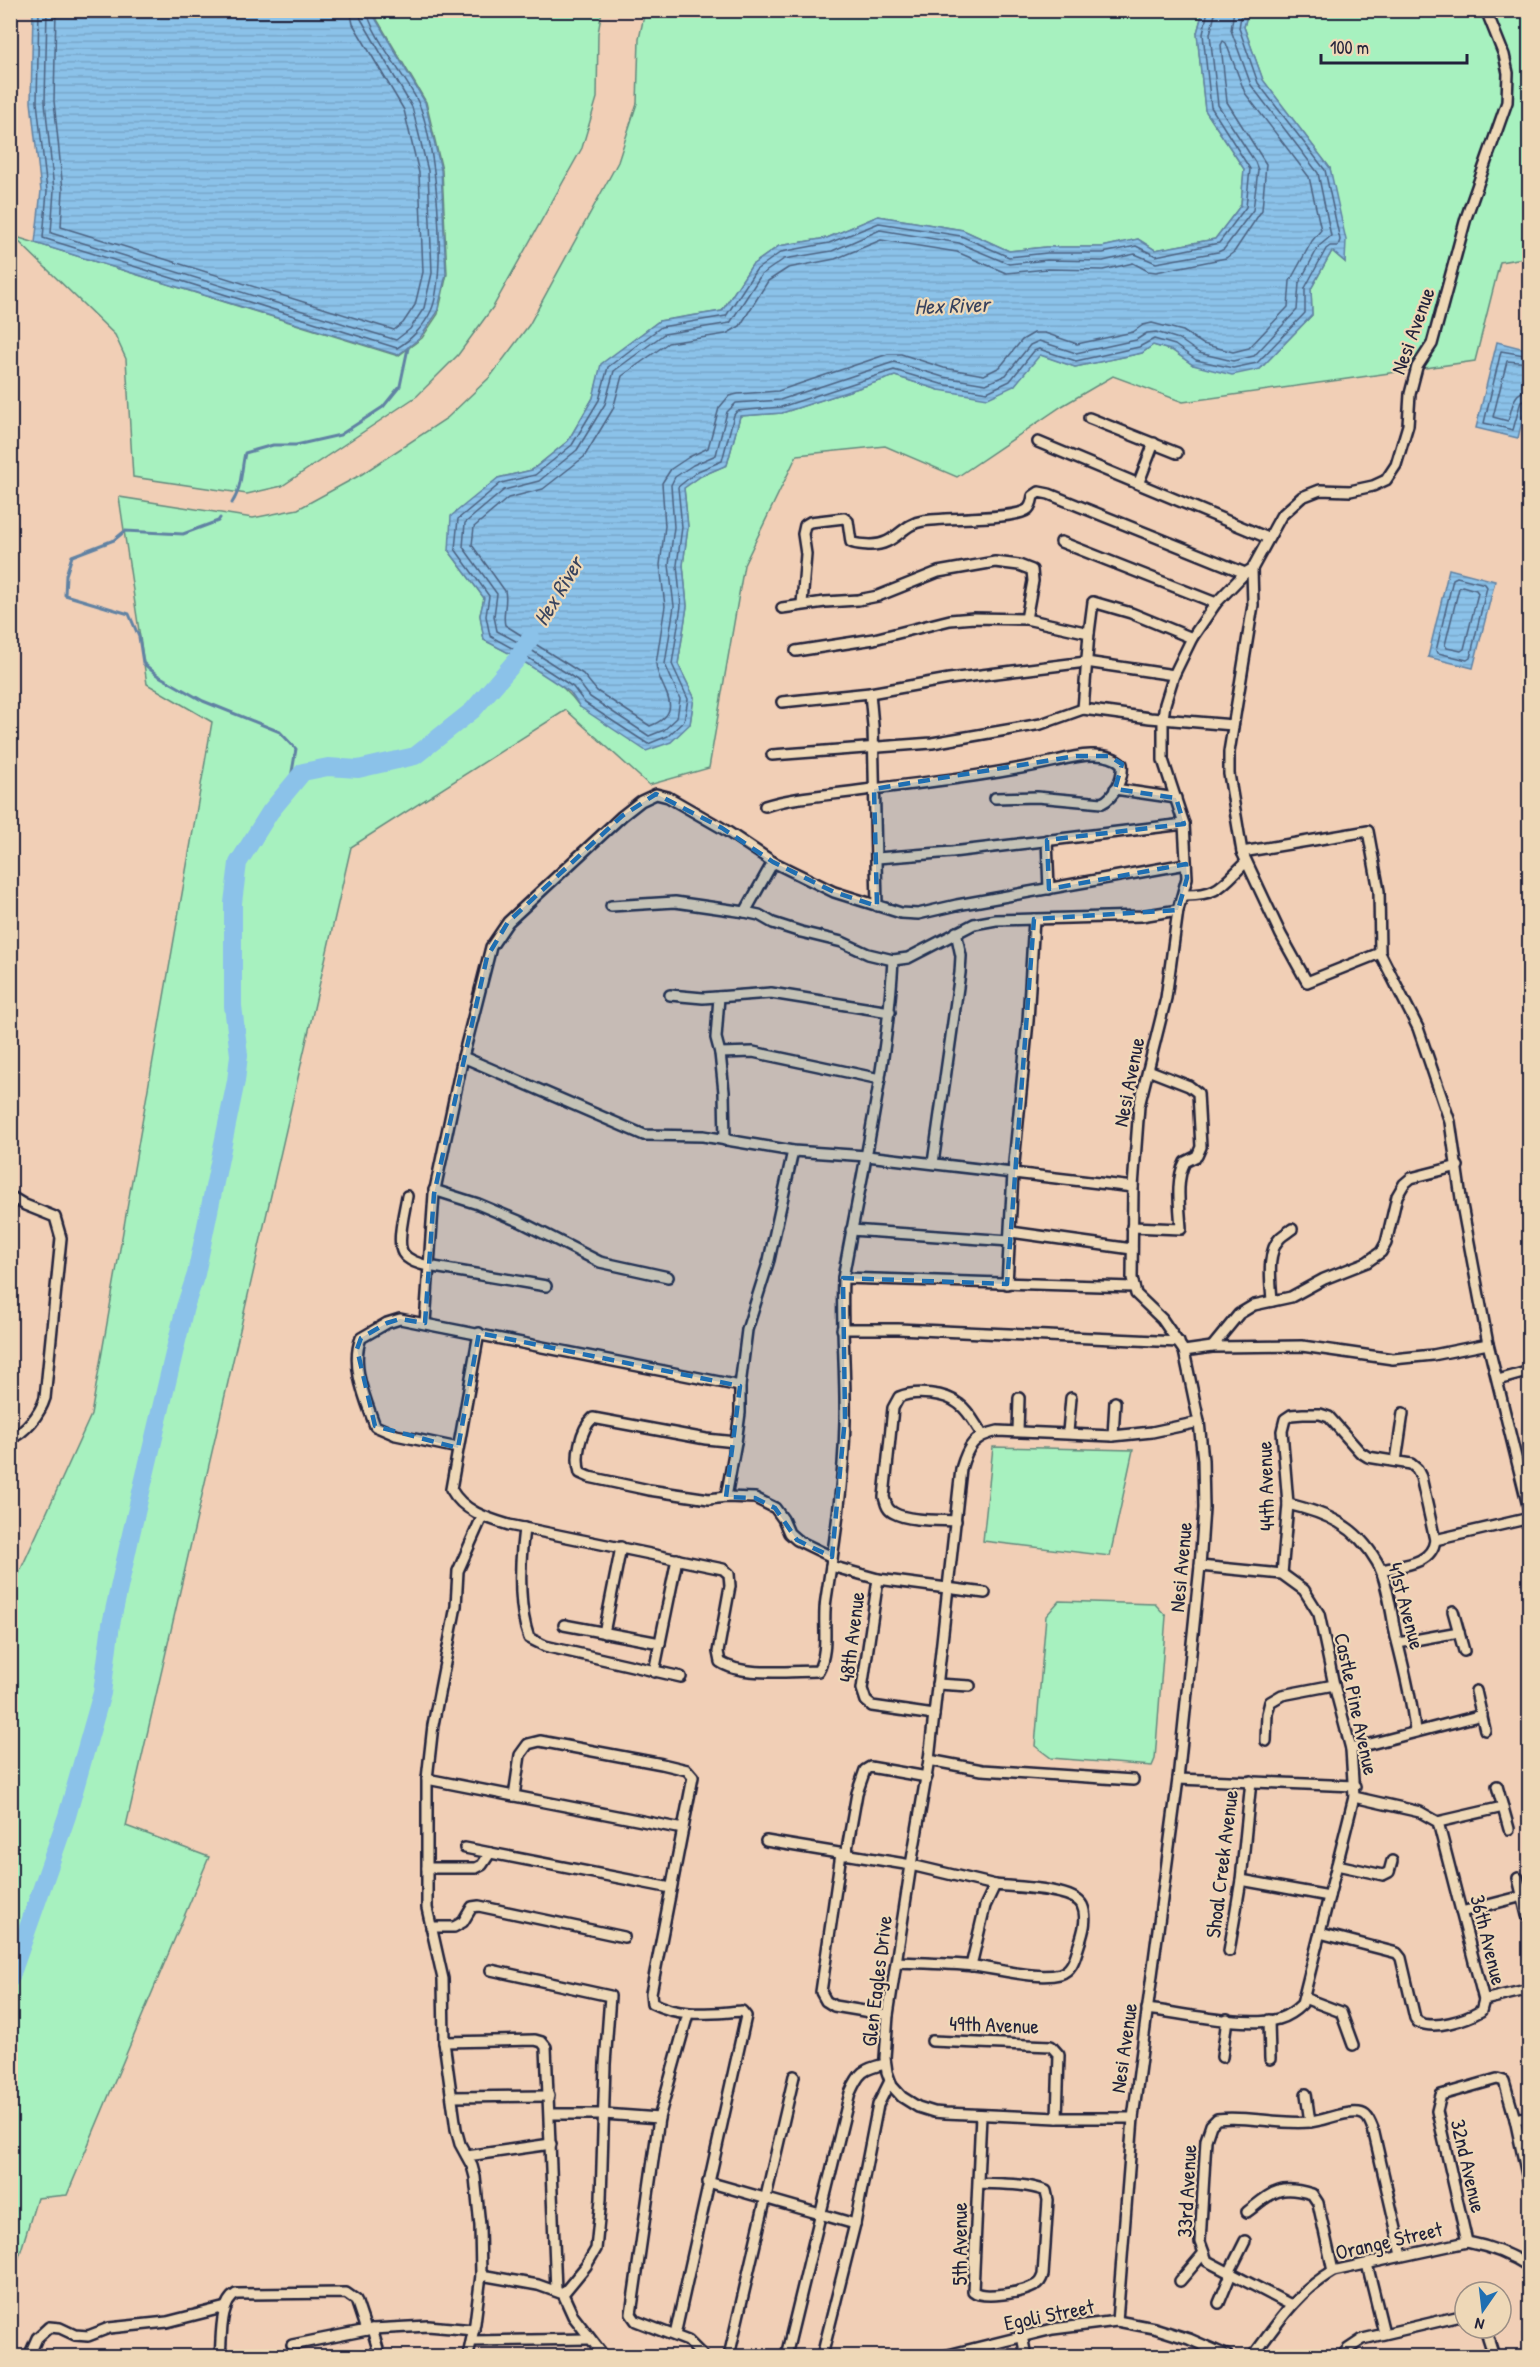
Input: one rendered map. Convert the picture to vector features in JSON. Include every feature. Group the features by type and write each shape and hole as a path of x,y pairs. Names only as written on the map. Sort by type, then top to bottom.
{"street":[{"name":"Nesi Avenue","path":"1117,2321 1133,2118 1178,1779 1200,1566 1204,1488 1199,1422 1184,1351 1162,1319 1136,1294 1133,1287 1133,1187 1139,1106 1166,998 1178,910 1187,878 1184,824 1163,760 1165,704 1174,675 1192,638 1216,603 1249,571 1281,516 1302,497 1320,490 1350,491 1373,486 1386,480 1396,465 1408,425 1410,394 1417,367 1432,344 1466,218 1507,102 1508,73 1504,55 1486,10"},
{"path":"1089,418 1177,453"},
{"path":"1038,442 1268,538"},
{"path":"1139,483 1154,443"},
{"path":"802,604 806,554 803,534 806,525 810,522 844,518 848,521 850,539 854,543 879,545 889,542 924,520 990,517 1023,512 1031,505 1033,496 1039,492 1249,571 1253,605 1233,725 1228,774 1244,857 1307,982 1380,953"},
{"path":"1061,542 1216,603"},
{"path":"782,608 868,598 938,572 995,562 1019,565 1032,570 1033,581 1026,619"},
{"path":"1083,709 1093,602 1131,613 1192,638"},
{"path":"796,651 874,639 950,620 1026,619 1089,633"},
{"path":"782,702 870,693 1086,662 1174,675"},
{"path":"870,693 874,747 877,906"},
{"path":"772,755 932,743 1041,724 1083,709 1233,725"},
{"path":"765,806 1008,771 1076,756 1109,756 1122,764 1123,769 1115,789 1110,798 1102,803 1037,796 995,798"},
{"path":"1115,789 1176,798"},
{"path":"425,1323 434,1190 462,1057 487,957 497,936 508,922 641,801 656,794 668,797 722,828 773,862 834,892 901,913 918,914 1186,864"},
{"path":"877,858 1184,824"},
{"path":"1183,895 1203,895 1220,888 1244,857 1368,831 1379,891 1380,953 1418,1028 1450,1122 1462,1205 1488,1344 1530,1516 1435,1540 1434,1550 1429,1557 1381,1570"},
{"path":"1047,840 1049,888"},
{"path":"745,912 773,862"},
{"path":"611,906 675,902 745,912 759,915 773,923 801,932 842,942 868,954 893,960 908,958 974,924 996,920 1141,916 1178,910"},
{"path":"1007,1284 1013,1173 1030,998 1034,919"},
{"path":"933,1163 960,973 961,956 956,932"},
{"path":"479,1333 451,1489 457,1500 482,1517 524,1528 723,1569 729,1574 730,1586 718,1652 720,1662 727,1667 750,1671 818,1671 824,1660 825,1600 843,1464 845,1418 843,1278 880,1079 890,1012 893,960"},
{"path":"670,995 703,998 771,993 890,1012"},
{"path":"719,997 716,1038 724,1092 724,1140"},
{"path":"720,1053 753,1052 880,1079"},
{"path":"462,1057 644,1135 703,1136 793,1151 867,1156 1133,1187"},
{"path":"1132,1227 1181,1229 1182,1168 1185,1162 1197,1156 1201,1147 1198,1093 1189,1086 1148,1070"},
{"path":"726,1497 740,1413 740,1386 747,1330 769,1260 793,1151"},
{"path":"1212,1347 1239,1314 1254,1305 1291,1297 1324,1279 1367,1262 1381,1252 1386,1243 1397,1196 1404,1184 1411,1178 1458,1166"},
{"path":"434,1190 521,1222 600,1262 668,1277"},
{"path":"10,1196 25,1205 55,1217 61,1238 43,1406 22,1434 10,1438"},
{"path":"407,1196 400,1241 402,1252 411,1261 428,1266 546,1286"},
{"path":"1272,1301 1270,1271 1274,1251 1278,1239 1292,1229"},
{"path":"851,1230 1010,1237 1132,1249"},
{"path":"843,1278 1133,1287"},
{"path":"458,1448 383,1431 375,1426 364,1395 356,1358 361,1338 387,1323 400,1319 740,1386"},
{"path":"842,1329 898,1329 1179,1342"},
{"path":"1184,1351 1212,1347 1302,1346 1393,1359 1425,1356 1488,1344"},
{"path":"1498,1380 1530,1371"},
{"path":"956,1521 907,1516 894,1513 887,1508 884,1497 893,1408 899,1397 905,1394 927,1394 951,1399 967,1411 982,1434 1018,1431 1113,1436 1152,1432 1199,1422"},
{"path":"1018,1431 1019,1398"},
{"path":"1068,1432 1071,1398"},
{"path":"1113,1436 1115,1402"},
{"path":"1396,1461 1403,1413"},
{"name":"44th Avenue","path":"1282,1574 1288,1504 1282,1431 1285,1419 1291,1415 1320,1414 1329,1418 1360,1452 1368,1457 1411,1464 1417,1469 1421,1477 1435,1540"},
{"name":"48th Avenue","path":"736,1442 706,1439 593,1418 586,1425 577,1462 580,1473 589,1477 649,1490 709,1499 755,1498 775,1508 789,1533 831,1562 878,1579 948,1588"},
{"name":"Glen Eagles Drive","path":"982,1434 971,1444 961,1468 927,1777 888,2015 885,2064 890,2081 902,2097 918,2107 934,2112 1058,2118 1133,2118"},
{"name":"41st Avenue","path":"1288,1504 1321,1512 1342,1524 1357,1536 1377,1562 1381,1570 1398,1643 1415,1731"},
{"path":"468,2356 474,2330 481,2275 480,2226 475,2177 460,2144 452,2097 444,2042 443,1979 427,1908 427,1779 433,1725 456,1606 458,1571 482,1517"},
{"path":"524,1528 521,1555 524,1625 529,1638 545,1646 681,1677"},
{"path":"604,1633 621,1547"},
{"path":"654,1672 677,1559"},
{"path":"1200,1566 1282,1574"},
{"name":"Castle Pine Avenue","path":"1282,1574 1304,1590 1318,1614 1351,1749 1355,1786 1304,1998"},
{"name":"48th Avenue","path":"878,1579 862,1689 866,1701 872,1706 934,1715"},
{"path":"948,1588 985,1593"},
{"path":"1454,1611 1464,1651"},
{"path":"564,1625 660,1644"},
{"path":"1398,1643 1459,1632"},
{"path":"938,1684 970,1686"},
{"path":"1266,1741 1270,1702 1282,1695 1334,1685"},
{"path":"1476,1691 1485,1730"},
{"path":"1351,1749 1482,1715"},
{"path":"514,1796 520,1755 528,1744 540,1741 687,1770 693,1778 651,1993 652,2003 662,2008 688,2014 742,2011 746,2016 675,2335"},
{"path":"929,1760 982,1770 1133,1780"},
{"path":"888,2015 834,2006 826,2001 821,1992 844,1855 857,1793 865,1770 870,1767 927,1777"},
{"path":"427,1779 683,1829"},
{"path":"1178,1779 1355,1786"},
{"name":"Shoal Creek Avenue","path":"1229,1950 1241,1880 1251,1781"},
{"path":"1497,1786 1509,1829"},
{"path":"1354,1797 1420,1812 1438,1822 1503,1808"},
{"name":"36th Avenue","path":"1320,1934 1397,1953 1401,1958 1415,2018 1424,2025 1435,2025 1473,2016 1481,2011 1484,2000 1438,1822"},
{"path":"766,1842 911,1865 995,1885 1044,1890 1073,1897 1082,1905 1085,1919 1083,1934 1073,1964 1062,1973 1048,1976 971,1966 897,1962"},
{"path":"465,1848 671,1888"},
{"path":"427,1868 476,1869 482,1865 490,1853"},
{"path":"1337,1865 1383,1875 1389,1872 1392,1861"},
{"path":"1518,1878 1527,1914"},
{"path":"1241,1880 1329,1896"},
{"path":"971,1966 985,1906 995,1885"},
{"path":"1461,1912 1523,1896"},
{"path":"431,1926 453,1927 463,1922 472,1907 479,1906 624,1937"},
{"path":"491,1970 610,1996 605,2064 601,2199 596,2249 586,2266 560,2292"},
{"path":"1484,2000 1530,1989"},
{"path":"1148,2009 1227,2019 1269,2020 1294,2011 1302,2004 1304,1998 1341,2012 1353,2045"},
{"path":"688,2014 659,2118 631,2314 636,2321 688,2341 703,2356"},
{"path":"1222,2057 1227,2019"},
{"path":"1269,2020 1270,2059"},
{"path":"444,2042 500,2039 542,2042 547,2053 560,2292 588,2339 604,2356"},
{"name":"49th Avenue","path":"932,2042 1051,2046 1059,2055 1058,2118"},
{"path":"786,2356 850,2093 861,2073 869,2068 885,2064"},
{"path":"729,2356 794,2076"},
{"name":"32nd Avenue","path":"1467,2242 1437,2103 1441,2095 1497,2079 1504,2081 1515,2119 1530,2189"},
{"path":"822,2356 855,2224 878,2105 890,2081"},
{"path":"1306,2094 1310,2122"},
{"path":"452,2097 549,2096"},
{"name":"33rd Avenue","path":"1291,2305 1207,2261 1203,2254 1200,2242 1206,2140 1216,2119 1232,2117 1294,2123 1310,2122 1356,2112 1368,2117 1373,2129 1402,2255"},
{"path":"550,2114 604,2114 659,2118"},
{"name":"5th Avenue","path":"979,2183 1035,2187 1046,2192 1048,2200 1041,2282 1032,2287 988,2296 977,2295 973,2291 981,2115"},
{"path":"1515,2119 1530,2116"},
{"path":"466,2156 551,2144"},
{"path":"708,2182 855,2224"},
{"path":"1247,2212 1280,2189 1300,2190 1312,2194 1318,2203 1333,2271"},
{"path":"1219,2303 1245,2241"},
{"name":"Orange Street","path":"1253,2356 1291,2305 1317,2280 1333,2271 1467,2242 1499,2252 1530,2267"},
{"name":"33rd Avenue","path":"1180,2281 1203,2254"},
{"path":"1366,2264 1384,2333"},
{"path":"481,2275 560,2292"},
{"path":"220,2356 226,2307 230,2298 236,2294 339,2292 346,2293 356,2300 380,2356"},
{"path":"29,2356 37,2338 49,2326 75,2335 88,2336 109,2328 167,2322 226,2307"},
{"path":"1342,2356 1363,2339 1453,2318"},
{"name":"Egoli Street","path":"944,2356 1053,2329 1117,2321 1154,2328 1189,2339 1228,2356"},
{"path":"292,2345 369,2329 428,2326 474,2330"},
{"path":"1022,2336 1026,2356"},
{"path":"472,2341 588,2339"},
{"path":"1489,2340 1494,2356"}],"highlighted area":[{"path":"1076,756 1109,756 1122,764 1115,789 1176,798 1184,824 1047,840 1049,889 1186,864 1187,878 1178,910 1034,919 1007,1284 843,1278 845,1418 832,1557 797,1540 775,1508 755,1498 726,1497 740,1386 479,1333 458,1448 375,1426 357,1349 361,1338 387,1323 400,1319 425,1323 434,1194 487,957 508,922 622,816 656,794 722,828 773,862 834,892 877,906 874,789"}],"green space":[{"path":"372,11 602,11 598,33 597,98 582,148 493,307 458,355 417,396 282,486 247,494 133,477 126,359 115,335 13,236 398,356 422,338 438,314 447,274 442,170 426,102"},
{"path":"645,11 1203,11 1197,33 1205,110 1244,169 1241,205 1215,239 1155,250 1138,239 1102,247 1046,247 1009,251 963,230 878,216 827,238 779,246 752,265 722,311 659,321 602,364 593,398 568,441 532,470 498,478 449,551 484,598 480,615 484,640 523,660 549,677 561,686 580,707 690,724 694,697 678,664 687,606 683,565 688,527 684,488 701,476 727,465 740,416 782,413 895,376 939,390 1014,386 1039,354 1075,367 1142,353 1153,345 1173,351 1193,365 1260,369 1312,315 1311,289 1332,251 1345,262 1330,168 1263,80 1244,27 1248,11 1529,11 1529,257 1500,262 1475,361 1183,402 1113,376 1062,406 957,477 885,446 797,455 744,565 709,768 649,785 566,710 351,847 126,1826 209,1857 67,2195 37,2198 11,2283 11,1591 91,1415 212,722 147,684 119,497 253,518 298,509 362,474 447,418 490,377 529,325 618,162 637,103 639,39"},
{"path":"993,1447 1133,1450 1110,1556 983,1541"},
{"path":"1059,1601 1155,1604 1166,1616 1155,1759 1152,1766 1051,1758 1035,1746 1046,1616"}],"water":[{"path":"33,11 371,11 425,102 441,170 446,274 437,313 420,338 398,355 35,243 41,191 31,102"},
{"name":"Hex River","path":"1203,11 1248,11 1244,27 1263,80 1330,168 1346,240 1345,262 1332,251 1311,289 1312,315 1260,369 1232,375 1193,365 1173,351 1153,345 1142,353 1075,367 1040,355 1014,386 988,398 939,390 895,376 782,413 740,416 727,465 701,476 684,488 688,527 683,565 687,606 678,664 694,697 690,724 671,742 646,751 580,707 570,692 518,658 484,640 480,615 484,598 449,551 451,516 498,478 532,470 568,441 593,398 601,364 659,321 722,311 752,265 779,246 827,238 878,216 963,230 1009,251 1046,247 1102,247 1138,239 1155,250 1215,239 1241,205 1244,169 1205,110 1197,33"},
{"path":"1497,342 1529,350 1529,392 1518,438 1476,428"},
{"path":"1449,569 1495,581 1473,668 1428,657"}],"waterway":[{"path":"232,503 239,485 245,453 273,445 296,445 340,435 383,407 400,386 408,348"},
{"path":"220,518 218,521 183,534 125,531 114,540 72,556 66,575 65,595 129,614 139,637 143,663 157,675 203,701 280,732 296,749 289,789"},
{"path":"10,1979 67,1816 102,1693 111,1624 185,1307 196,1274 236,1081 239,1055 233,1006 233,903 238,863 270,812 303,772 328,767 358,769 415,756 473,710 518,658 531,637"}]}
